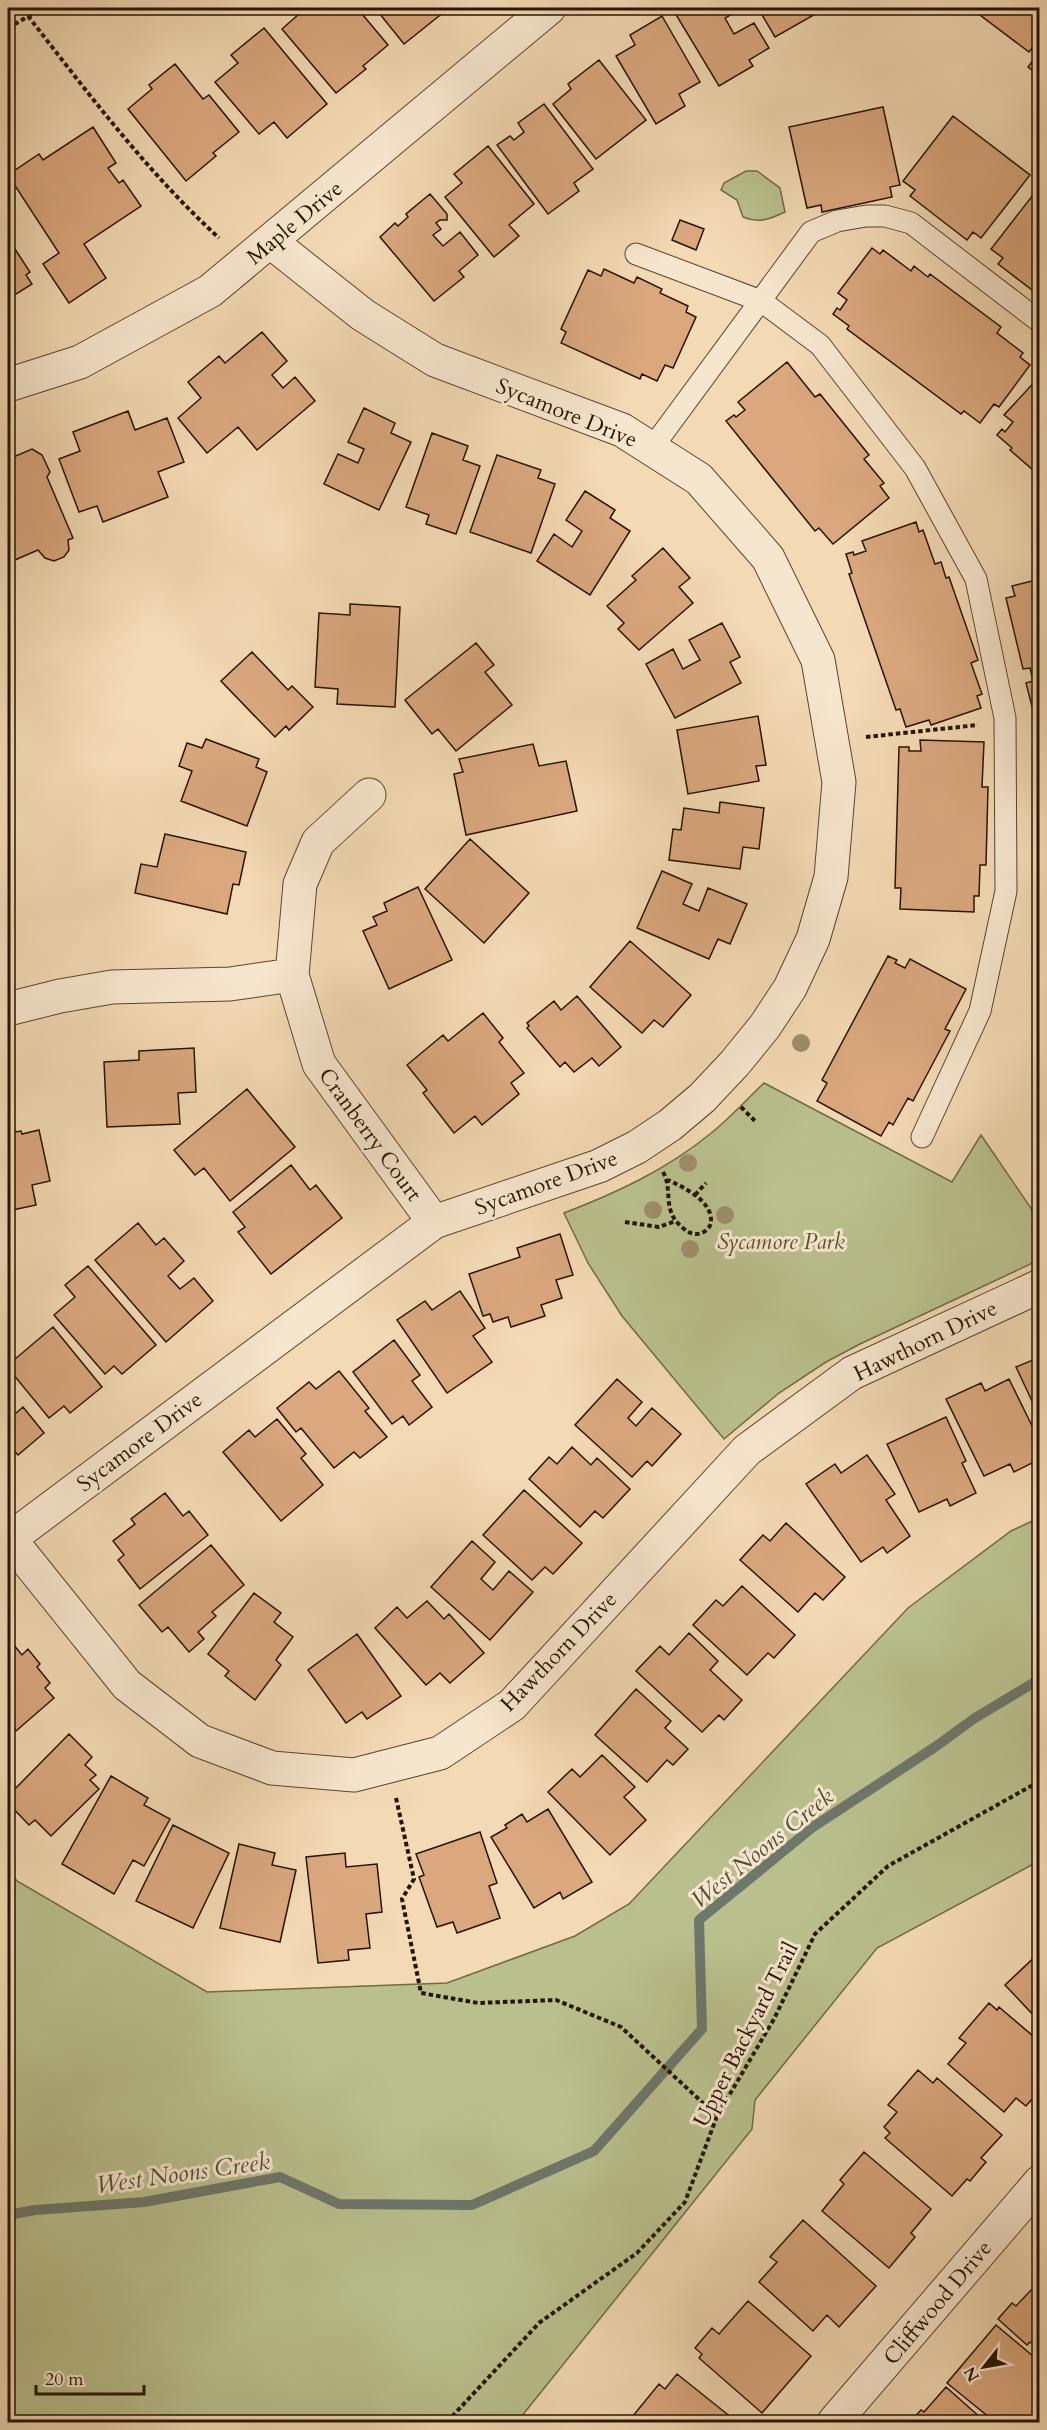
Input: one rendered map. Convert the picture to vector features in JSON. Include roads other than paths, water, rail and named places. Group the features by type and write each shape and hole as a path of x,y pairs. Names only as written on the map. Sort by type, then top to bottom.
{"street":[{"name":"Maple Drive","path":"8,385 80,362 210,291 549,8"},
{"name":"Sycamore Drive","path":"8,1539 434,1222 599,1166 637,1147 662,1131 702,1098 765,1026 790,988 813,939 831,877 839,782 818,660 768,558 699,479 622,430 435,360 363,315 271,242"},
{"name":"Cranberry Court","path":"369,795 318,842 300,884 292,975 320,1064 434,1222"},
{"path":"21,1006 112,987 230,984 292,975"},
{"name":"Hawthorn Drive","path":"8,1539 127,1685 200,1741 272,1768 354,1775 440,1753 512,1705 747,1450 852,1373 1040,1286"},
{"name":"Cliffwood Drive","path":"834,2422 1040,2182"}],"lane":[{"path":"652,448 812,232 837,221 885,216 911,223 1040,322"},
{"path":"636,254 761,301 820,345 915,468 976,579 1005,718 1006,891 980,1011 922,1137"}],"waterway":[{"name":"West Noons Creek","path":"8,2215 35,2210 144,2202 280,2177 339,2204 472,2205 594,2151 702,2029 699,1920 813,1827 975,1718 1040,1679"}],"park label":[{"name":"Sycamore Park","path":"781,1241"}]}
